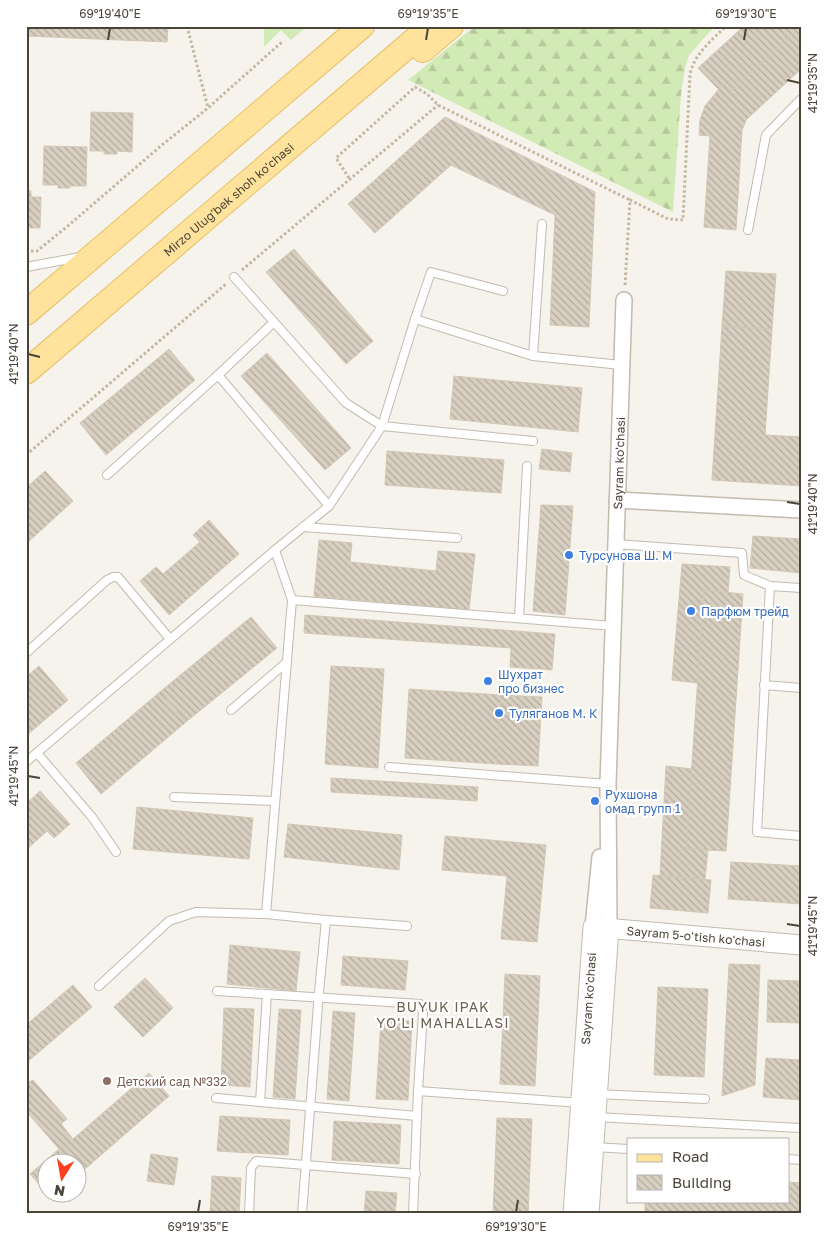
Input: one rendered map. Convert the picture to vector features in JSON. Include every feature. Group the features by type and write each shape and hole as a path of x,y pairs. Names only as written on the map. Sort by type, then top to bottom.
{"main road":[{"path":"26,313 362,26"},
{"name":"Mirzo Ulug'bek shoh ko'chasi","path":"26,372 431,26"},
{"path":"294,144 430,44 451,26"}],"street":[{"name":"Sayram ko'chasi","path":"573,1214 589,1098 601,927 608,784 624,300"},
{"path":"617,500 801,510"},
{"name":"Sayram 5-o'tish ko'chasi","path":"601,927 801,944"},
{"name":"Sayram ko'chasi","path":"589,1098 596,1117 589,1214"}],"lane":[{"path":"748,230 766,135 801,99"},
{"path":"533,356 542,224"},
{"path":"26,267 94,255"},
{"path":"26,762 328,506 382,426 430,272 503,291"},
{"path":"234,276 346,404 382,426 533,441"},
{"path":"415,319 533,356 621,365"},
{"path":"107,475 274,322"},
{"path":"218,375 328,506"},
{"path":"519,618 527,466"},
{"path":"303,527 457,538"},
{"path":"616,544 742,553 744,575 770,586 801,588"},
{"path":"266,914 292,600 275,550"},
{"path":"26,653 107,580 113,577 118,577 170,639"},
{"path":"770,586 757,832 801,836"},
{"path":"292,600 613,626"},
{"path":"231,710 287,662"},
{"path":"764,685 801,688"},
{"path":"36,753 92,817 116,852"},
{"path":"389,767 608,784"},
{"path":"174,797 275,800"},
{"path":"99,986 169,921 196,912 266,914 407,926"},
{"path":"302,1214 318,997 326,920"},
{"path":"217,991 420,1004 423,1013 413,1214"},
{"path":"260,1102 267,994"},
{"path":"418,1091 589,1098 705,1099"},
{"path":"216,1098 417,1116"},
{"path":"596,1117 801,1128"},
{"path":"594,1147 627,1149"},
{"path":"248,1214 251,1168 256,1161 416,1174"}],"path":[{"path":"187,26 208,108"},
{"path":"350,178 336,158 414,87 427,94 438,104 668,219 683,220 690,74 700,51 726,26"},
{"path":"26,251 37,251 208,108 282,42"},
{"path":"624,300 630,200"}],"green space":[{"path":"264,26 307,26 291,40 281,30 264,47"},
{"path":"475,26 715,26 689,55 685,68 681,94 673,212 408,80"}],"building":[{"path":"26,26 168,26 167,42 26,36"},
{"path":"744,26 801,26 731,91 723,84 718,89 698,68"},
{"path":"801,26 801,69 746,120 742,130 736,230 704,227 710,136 699,135 700,120 705,106 723,84 731,91"},
{"path":"91,112 133,113 132,152 117,151 117,154 104,154 104,151 90,151"},
{"path":"445,117 595,192 589,327 550,325 555,215 451,165 375,233 348,204"},
{"path":"44,146 87,147 86,186 58,188 58,185 43,185"},
{"path":"26,191 31,191 31,197 41,197 40,228 26,228"},
{"path":"294,249 373,341 346,364 266,272"},
{"path":"726,271 776,274 772,329 722,326"},
{"path":"722,326 772,329 765,435 801,437 801,486 712,480"},
{"path":"169,349 195,380 106,455 80,423"},
{"path":"267,353 351,448 325,470 241,376"},
{"path":"454,376 582,388 578,432 450,419"},
{"path":"542,449 572,453 570,472 539,469"},
{"path":"387,451 504,460 501,493 385,485"},
{"path":"45,471 73,501 26,544 26,488"},
{"path":"541,505 573,506 565,615 533,611"},
{"path":"209,520 239,554 169,615 140,581 156,567 163,574 200,542 193,535"},
{"path":"753,536 801,539 801,573 750,568"},
{"path":"319,540 352,543 350,562 436,571 438,551 475,554 469,610 314,596"},
{"path":"682,564 730,567 728,593 704,590 698,683 672,680"},
{"path":"704,590 743,594 726,851 686,849"},
{"path":"305,615 555,634 552,670 510,667 511,648 304,633"},
{"path":"251,617 277,648 186,722 161,691"},
{"path":"39,666 68,700 26,736 26,690 29,688 26,685 26,677"},
{"path":"331,666 384,669 378,768 325,764"},
{"path":"409,689 501,695 497,764 405,758"},
{"path":"161,691 186,722 101,794 76,763"},
{"path":"501,695 542,697 538,766 497,764"},
{"path":"666,766 692,769 686,849 708,850 705,879 660,875"},
{"path":"331,778 478,787 477,801 331,792"},
{"path":"40,791 70,824 54,838 47,831 26,850 26,804"},
{"path":"137,807 253,818 249,859 133,849"},
{"path":"288,824 402,835 399,870 284,857"},
{"path":"445,836 546,845 537,942 501,939 507,876 442,870"},
{"path":"731,862 801,866 801,904 728,899"},
{"path":"653,875 711,880 708,913 650,908"},
{"path":"230,945 300,952 296,991 227,984"},
{"path":"343,956 408,961 405,990 341,985"},
{"path":"729,964 760,965 755,1085 722,1096"},
{"path":"505,974 540,976 535,1086 500,1084"},
{"path":"145,978 173,1008 143,1037 114,1007"},
{"path":"768,980 801,981 801,1023 767,1022"},
{"path":"73,985 92,1007 26,1063 26,1025"},
{"path":"658,987 708,989 704,1077 654,1075"},
{"path":"224,1008 254,1009 250,1087 221,1085"},
{"path":"279,1009 301,1010 295,1099 273,1097"},
{"path":"333,1011 355,1013 349,1101 327,1099"},
{"path":"381,1019 412,1021 408,1100 376,1099"},
{"path":"766,1058 801,1060 801,1100 763,1097"},
{"path":"149,1073 169,1096 88,1166 88,1152 56,1152 59,1149 26,1111 26,1084 33,1080 67,1119 61,1124 73,1139"},
{"path":"220,1116 290,1120 288,1155 217,1151"},
{"path":"497,1118 532,1119 528,1214 493,1214"},
{"path":"334,1121 401,1125 399,1164 332,1160"},
{"path":"151,1154 178,1158 174,1185 147,1181"},
{"path":"38,1167 38,1183 30,1174"},
{"path":"212,1176 241,1178 239,1214 210,1214"},
{"path":"790,1182 801,1183 801,1214 772,1214 773,1202 790,1202"},
{"path":"366,1191 397,1193 395,1214 364,1214"},
{"path":"645,1202 693,1202 692,1214 645,1214"},
{"path":"693,1202 773,1202 772,1214 692,1214"}],"place":[{"name":"Турсунова Ш. М","path":"569,555"},
{"name":"Парфюм трейд","path":"691,611"},
{"name":"Шухрат про бизнес","path":"488,681"},
{"name":"Туляганов М. К","path":"499,713"},
{"name":"Рухшона омад групп 1","path":"595,801"},
{"name":"Детский сад №332","path":"107,1081"}],"district":[{"name":"BUYUK IPAK YO'LI MAHALLASI","path":"443,1014"}]}
